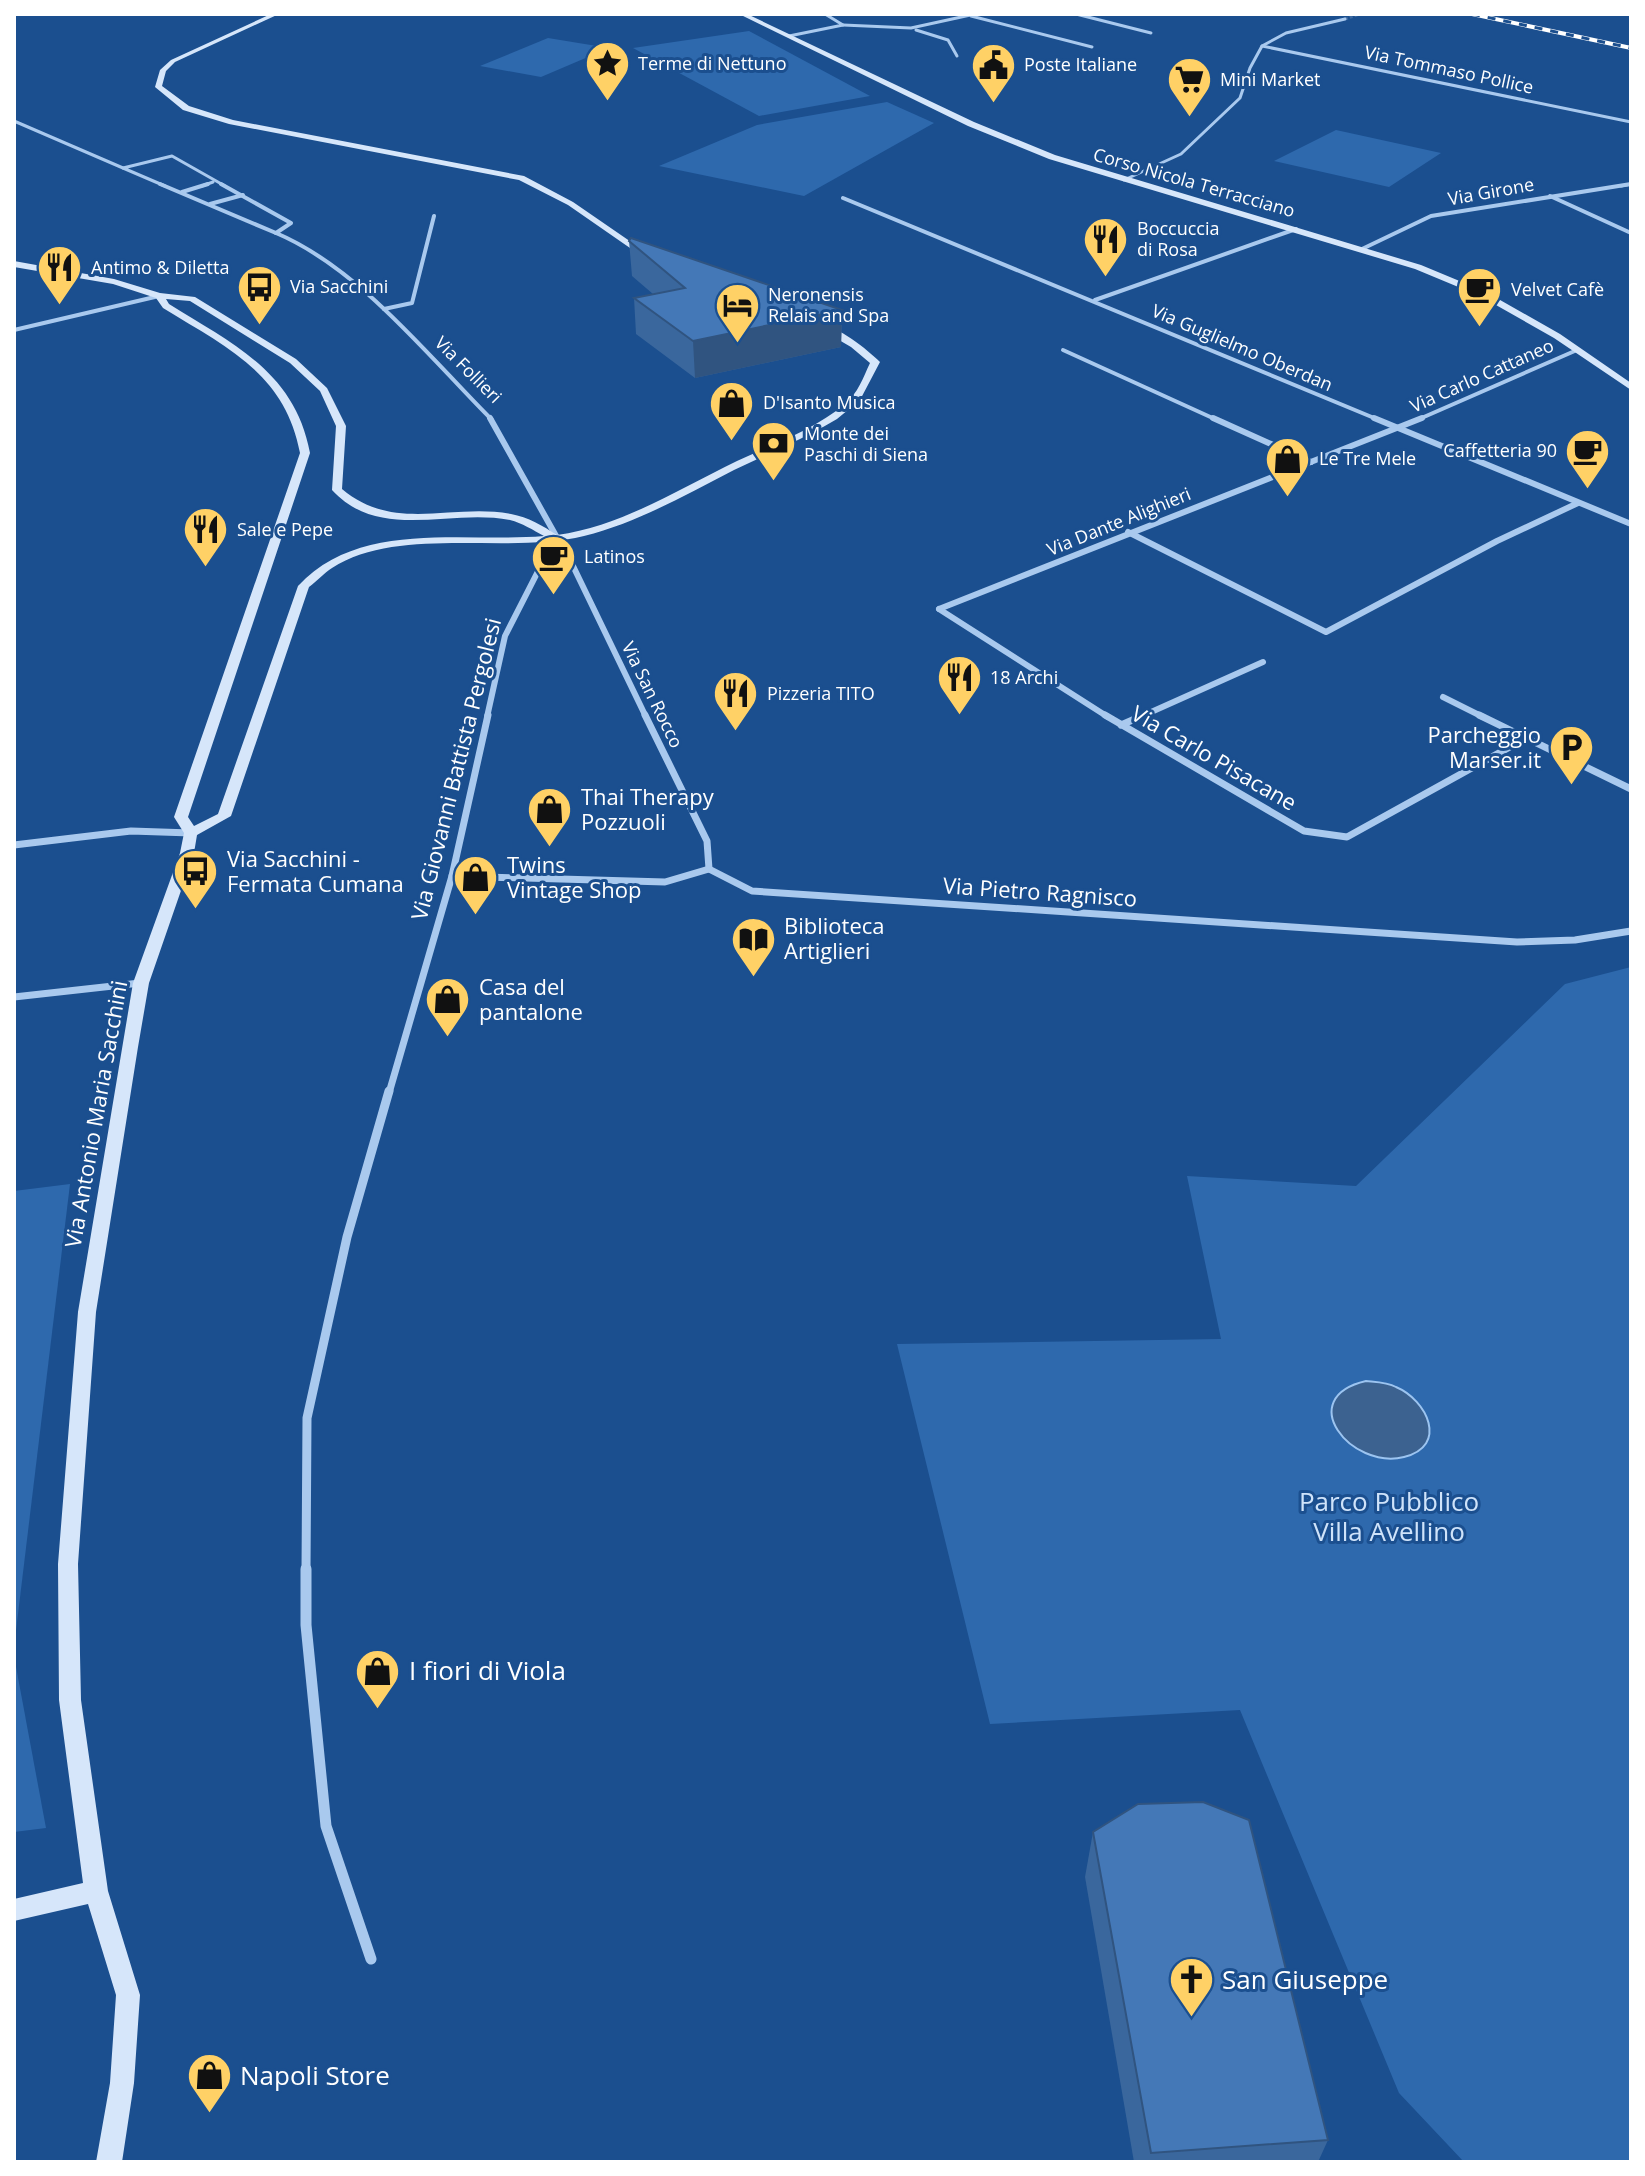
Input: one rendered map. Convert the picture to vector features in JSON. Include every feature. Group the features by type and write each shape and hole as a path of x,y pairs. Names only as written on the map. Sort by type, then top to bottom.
{"street":[{"path":"276,14 173,61 163,70 158,87 186,108 232,122 529,181 564,196 609,233 656,261"},
{"name":"Corso Nicola Terracciano","path":"742,14 971,124 1052,157 1362,249 1418,267 1483,294 1577,350 1631,387"},
{"path":"825,14 843,25"},
{"path":"1076,14 1151,33"},
{"path":"789,36 843,25 911,28 973,15 1092,47"},
{"path":"1124,180 1181,154 1240,98 1250,68 1262,46 1286,33 1345,19"},
{"path":"911,28 948,40 957,56"},
{"name":"Via Tommaso Pollice","path":"1262,46 1631,122"},
{"path":"1240,98 1250,98"},
{"name":"Via Follieri","path":"14,121 305,245 351,278 495,423 555,538"},
{"path":"123,168 172,156 213,182 243,195 291,223 275,233"},
{"path":"181,192 213,182"},
{"name":"Via Girone","path":"1362,249 1431,216 1631,184"},
{"path":"210,204 243,195"},
{"path":"1550,196 1631,233"},
{"name":"Via Guglielmo Oberdan","path":"843,198 1631,524"},
{"path":"384,309 412,303 434,216"},
{"path":"1094,300 1296,229"},
{"path":"14,264 114,282 159,296 192,299 293,361 324,390 341,426 337,490 359,506 402,518 507,516 529,523 555,538"},
{"path":"14,330 159,296"},
{"name":"Via Antonio Maria Sacchini","path":"109,2162 122,2083 128,1995 96,1891 70,1700 68,1564 87,1312 141,983 187,853 191,833 181,817 305,453 295,409 267,376 166,306 159,296"},
{"path":"14,845 131,831 191,833 224,816 304,586 315,573 337,561 390,545 555,538 600,531 780,444 848,407 863,392 875,362 854,345 817,324"},
{"path":"1063,350 1311,462"},
{"name":"Via Carlo Cattaneo","path":"1398,428 1577,350"},
{"name":"Via Dante Alighieri","path":"939,609 1398,428"},
{"path":"1128,532 1326,632 1497,541 1578,503"},
{"name":"Via San Rocco","path":"555,538 574,568 707,841 709,869"},
{"name":"Via Giovanni Battista Pergolesi","path":"371,1959 326,1826 306,1625 307,1418 347,1237 452,876 505,636 555,538"},
{"name":"Via Carlo Pisacane","path":"939,609 1121,725 1304,831 1347,837 1526,738"},
{"path":"1121,725 1263,662"},
{"path":"1443,697 1631,789"},
{"path":"452,876 665,882 709,869"},
{"name":"Via Pietro Ragnisco","path":"709,869 752,891 1517,942 1575,940 1631,931"},
{"path":"14,997 141,983"},
{"path":"14,1910 96,1891"}],"green space":[{"path":"749,31 870,96 759,116 633,48"},
{"path":"548,38 609,48 541,77 480,66"},
{"path":"887,102 934,123 804,196 659,166 757,125"},
{"path":"1336,130 1441,153 1389,187 1274,161"},
{"name":"Parco Pubblico Villa Avellino","path":"1631,967 1631,2162 1464,2162 1399,2093 1240,1710 990,1724 897,1344 1221,1339 1187,1176 1356,1186 1565,984"},
{"path":"70,1184 14,1647 14,1191"},
{"path":"14,1656 46,1828 14,1832"}],"shaded area":[{"path":"1366,1381 1393,1385 1417,1402 1424,1412 1429,1433 1426,1443 1418,1451 1404,1457 1384,1458 1365,1453 1349,1443 1338,1430 1332,1416 1334,1402 1344,1390"}],"building":[{"path":"631,238 842,310 693,341 634,298 685,288 629,241"},
{"name":"San Giuseppe","path":"1203,1802 1249,1820 1328,2140 1151,2153 1093,1832 1138,1804"}],"tunnel":[{"path":"1345,19 1360,14"}],"railway":[{"path":"1472,14 1631,48"}],"place":[{"name":"Terme di Nettuno","path":"607,103"},
{"name":"Poste Italiane","path":"993,104"},
{"name":"Mini Market","path":"1189,119"},
{"name":"Boccuccia di Rosa","path":"1106,278"},
{"name":"Antimo & Diletta","path":"60,307"},
{"name":"Via Sacchini","path":"259,326"},
{"name":"Velvet Cafè","path":"1480,329"},
{"name":"Neronensis Relais and Spa","path":"737,344"},
{"name":"D'Isanto Musica","path":"732,442"},
{"name":"Monte dei Paschi di Siena","path":"773,483"},
{"name":"Caffetteria 90","path":"1588,490"},
{"name":"Le Tre Mele","path":"1288,498"},
{"name":"Sale e Pepe","path":"206,569"},
{"name":"Latinos","path":"553,596"},
{"name":"18 Archi","path":"959,717"},
{"name":"Pizzeria TITO","path":"736,733"},
{"name":"Parcheggio Marser.it","path":"1572,787"},
{"name":"Thai Therapy Pozzuoli","path":"550,849"},
{"name":"Via Sacchini - Fermata Cumana","path":"196,911"},
{"name":"Twins Vintage Shop","path":"476,917"},
{"name":"Biblioteca Artiglieri","path":"753,978"},
{"name":"Casa del pantalone","path":"448,1039"},
{"name":"I fiori di Viola","path":"378,1710"},
{"name":"San Giuseppe","path":"1191,2019"},
{"name":"Napoli Store","path":"209,2115"}]}
